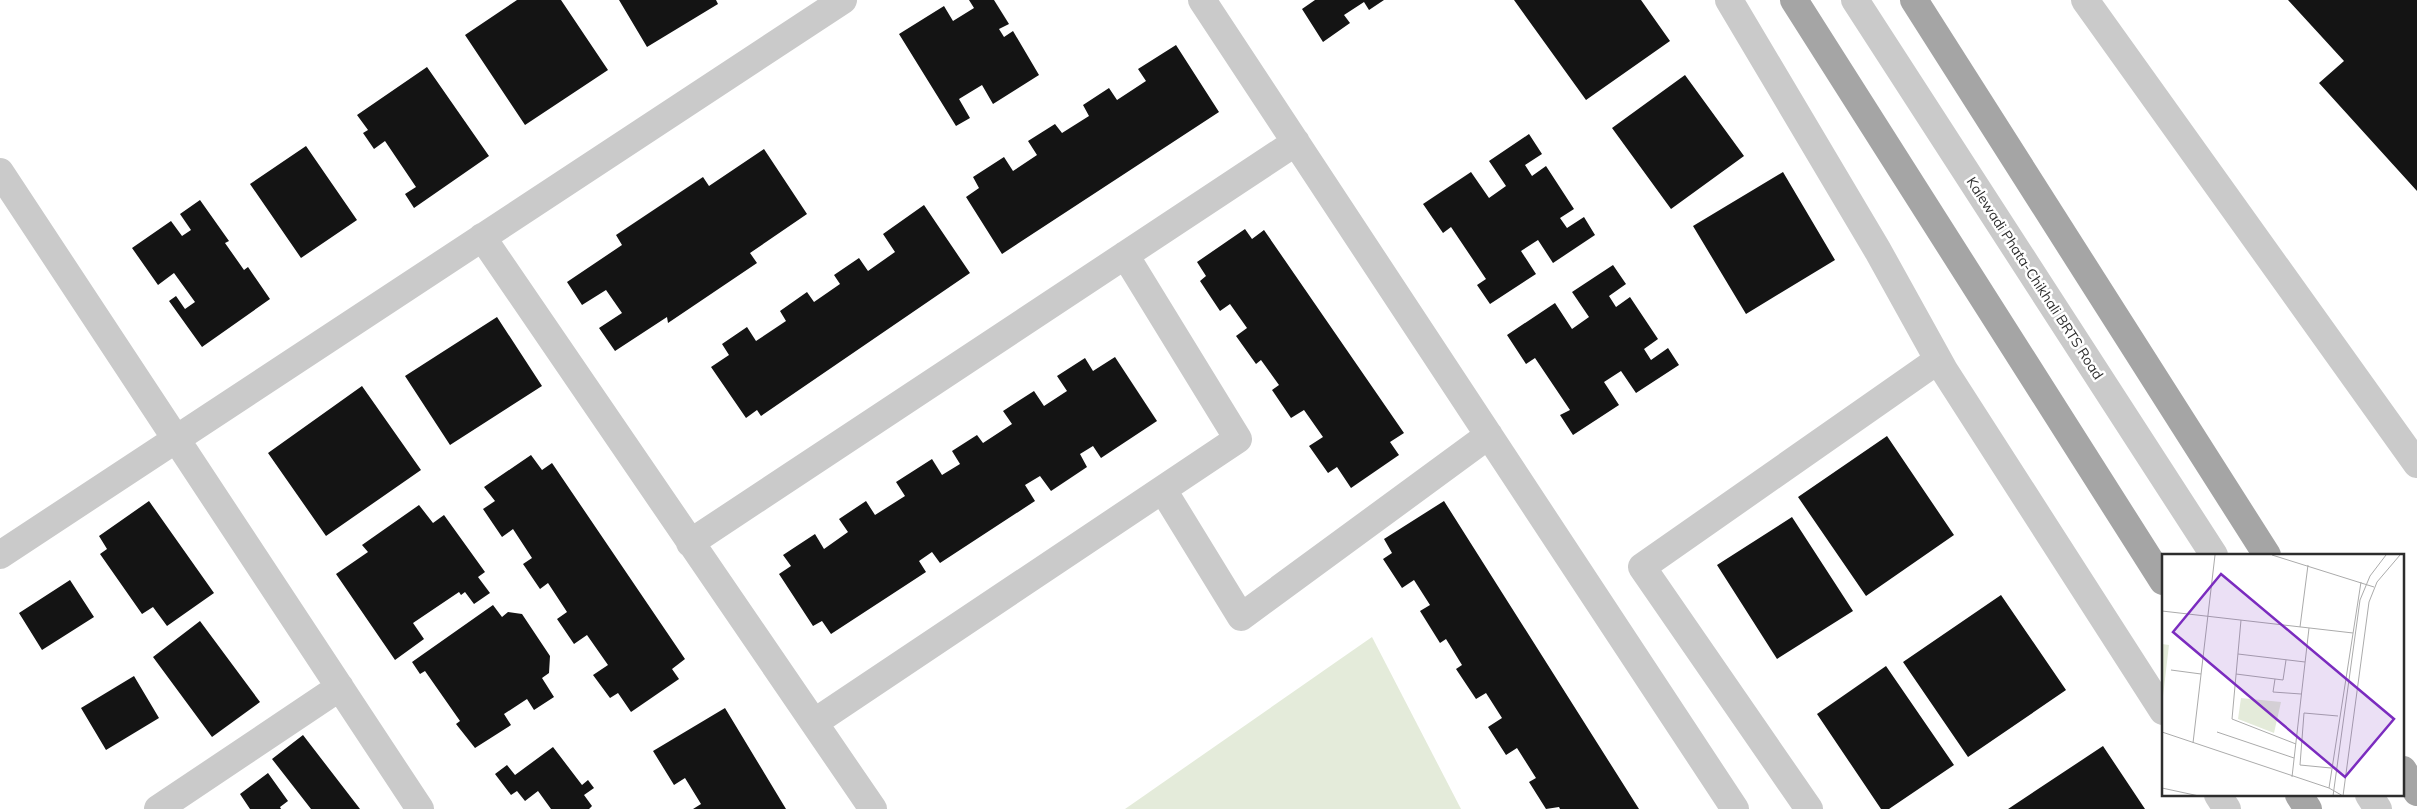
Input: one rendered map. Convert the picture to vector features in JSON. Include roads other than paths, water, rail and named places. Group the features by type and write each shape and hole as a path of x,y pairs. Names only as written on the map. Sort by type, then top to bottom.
{"main road":[{"path":"1794,0 2162,579"},
{"path":"1914,0 2266,554"},
{"path":"2404,772 2417,792"},
{"path":"2300,796 2308,809"}],"street":[{"path":"0,555 843,0"},
{"path":"1202,0 1735,809"},
{"path":"1729,0 1878,251 1938,360 2162,709"},
{"name":"Kalewadi Phata-Chikhali BRTS Road","path":"1855,0 2213,554"},
{"path":"2085,0 2417,464"},
{"path":"690,543 1296,142"},
{"path":"0,172 420,809"},
{"path":"482,237 873,809"},
{"path":"815,722 1238,439 1125,255"},
{"path":"1808,809 1642,567 1938,360"},
{"path":"1163,490 1241,617 1489,435"},
{"path":"158,809 340,687"},
{"path":"2219,796 2227,809"},
{"path":"2370,796 2378,809"}]}
